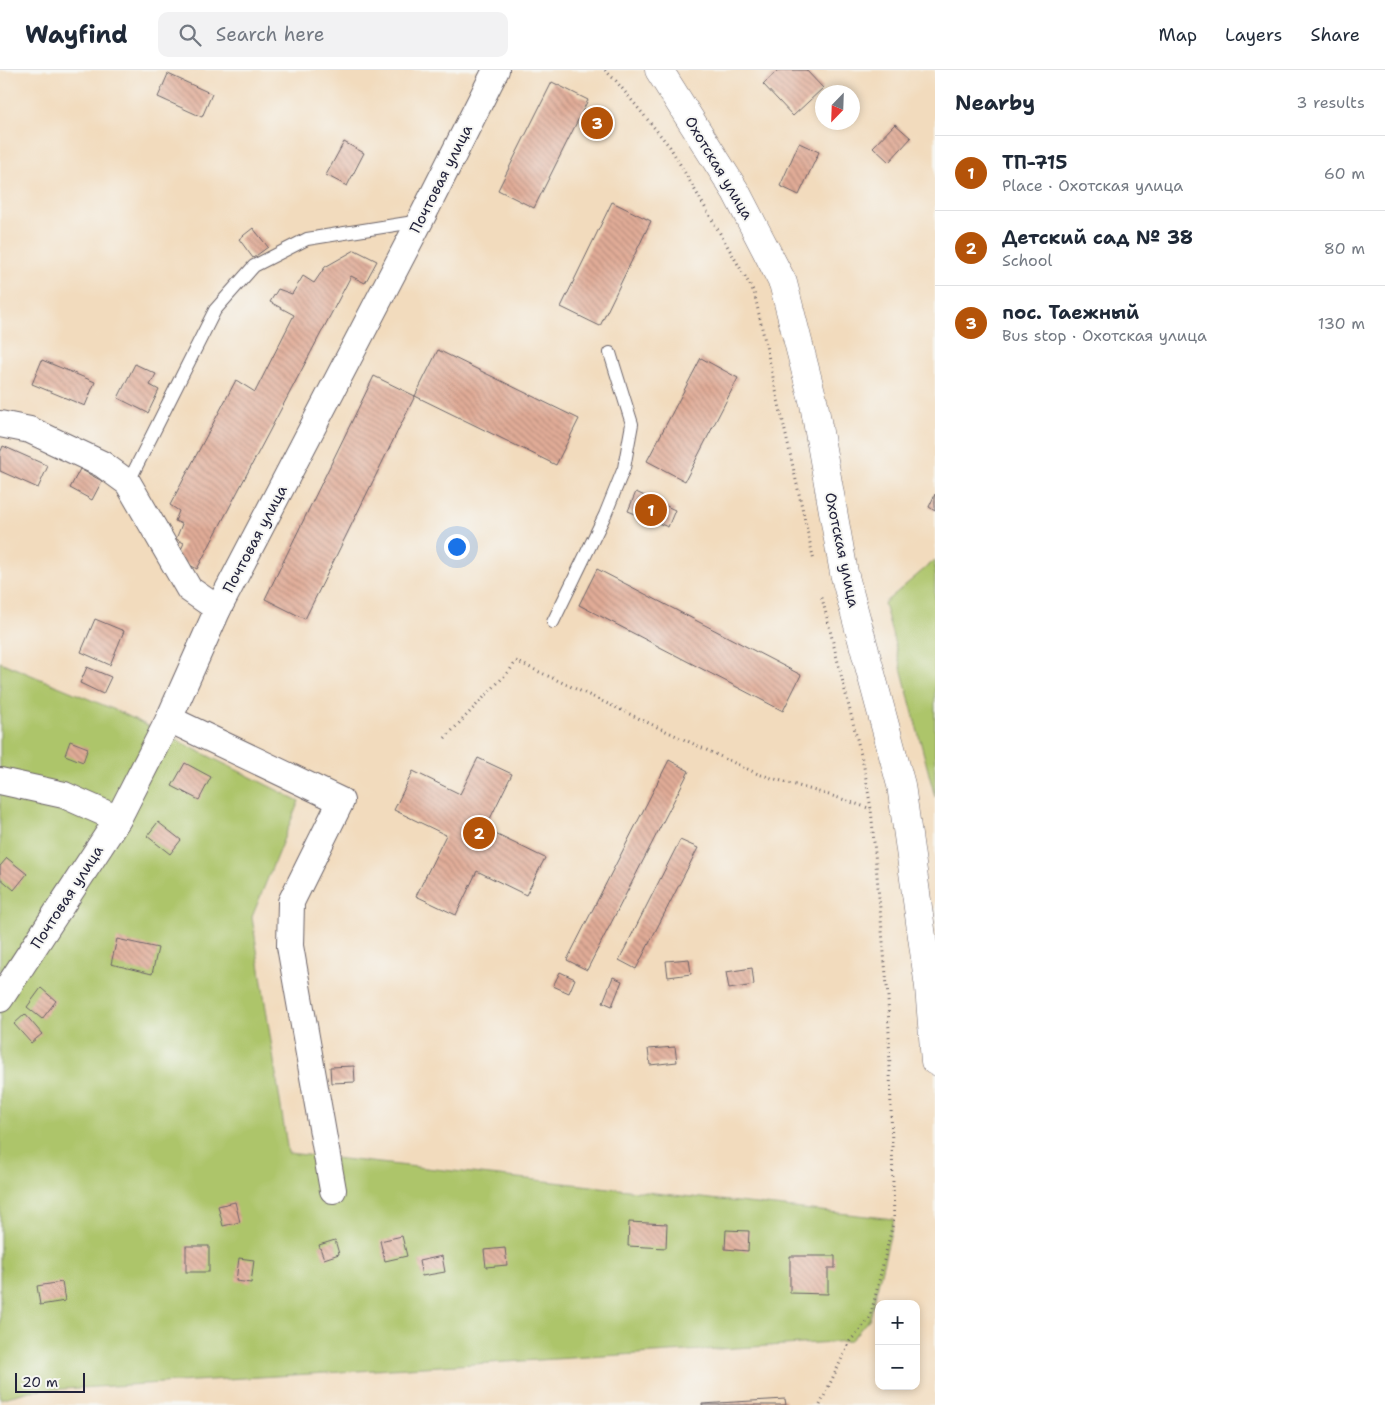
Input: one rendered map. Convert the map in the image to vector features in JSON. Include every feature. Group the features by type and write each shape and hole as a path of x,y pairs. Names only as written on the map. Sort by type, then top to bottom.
{"street":[{"name":"Почтовая улица","path":"0,999 118,819 168,719 218,609 420,221 496,70"},
{"name":"Охотская улица","path":"659,70 736,192 783,283 814,404 844,573 901,784 929,987 935,1061"},
{"path":"0,424 30,430 102,464 128,483 189,589 218,609"},
{"path":"168,719 341,801 291,902 290,946 333,1190"},
{"path":"0,781 64,794 118,819"}],"lane":[{"path":"128,483 215,310 254,266 307,239 420,221"},
{"path":"552,622 605,516 624,468 632,424 610,353"}],"path":[{"path":"605,70 670,147 754,292 815,564"},
{"path":"820,1405 850,1341 870,1318 894,1219 888,997 871,809 864,767 821,593"},
{"path":"445,738 510,670 516,661 758,774 836,796 871,809"}],"green space":[{"path":"935,560 935,797 884,603"},
{"path":"0,662 120,712 299,801 252,917 288,1153 894,1219 870,1318 850,1341 30,1391 0,1399"}],"building":[{"path":"778,70 806,70 820,85 815,85 815,95 793,116 763,84"},
{"path":"168,74 212,94 202,117 158,97"},
{"path":"552,82 588,100 534,208 498,190"},
{"path":"895,124 911,138 889,162 873,147"},
{"path":"344,142 364,153 347,186 326,175"},
{"path":"799,143 819,152 799,195 780,186"},
{"path":"612,202 651,221 600,326 561,307"},
{"path":"253,228 268,247 253,258 239,239"},
{"path":"355,250 377,261 365,283 351,276 197,569 177,558 184,543 176,539 182,524 175,521 179,511 170,505 236,380 255,392 294,315 270,302 278,289 292,294 303,276 314,283 325,267"},
{"path":"438,350 579,419 556,465 415,396"},
{"path":"701,358 738,378 685,481 647,461"},
{"path":"42,360 95,382 85,406 32,384"},
{"path":"135,364 156,374 150,385 159,390 148,413 118,398"},
{"path":"374,376 415,396 305,619 265,599"},
{"path":"3,446 48,466 38,488 0,471 0,453"},
{"path":"80,469 102,481 92,500 70,488"},
{"path":"636,492 675,510 668,527 628,511"},
{"path":"935,494 935,511 929,507"},
{"path":"597,569 801,675 783,711 579,605"},
{"path":"95,619 124,631 110,665 81,652"},
{"path":"87,667 111,677 103,694 80,683"},
{"path":"70,741 88,748 83,762 65,755"},
{"path":"478,758 512,774 485,829 545,858 526,895 477,871 456,915 416,896 446,835 394,810 413,771 460,794"},
{"path":"669,760 689,771 587,970 567,960"},
{"path":"185,763 211,777 199,800 172,786"},
{"path":"158,822 181,840 170,854 147,836"},
{"path":"680,840 698,848 636,969 619,960"},
{"path":"7,858 27,874 14,890 0,878 0,866"},
{"path":"117,939 158,948 152,974 111,964"},
{"path":"689,959 691,974 668,977 666,961"},
{"path":"752,968 754,985 729,989 726,972"},
{"path":"560,972 575,979 569,993 553,986"},
{"path":"613,977 622,981 612,1006 603,1002"},
{"path":"41,988 56,1001 42,1019 27,1007"},
{"path":"25,1014 42,1034 31,1043 14,1024"},
{"path":"675,1047 677,1062 650,1065 648,1049"},
{"path":"354,1066 355,1082 331,1083 330,1067"},
{"path":"235,1202 240,1222 223,1226 218,1206"},
{"path":"629,1222 667,1224 666,1248 628,1246"},
{"path":"726,1230 749,1231 748,1251 725,1249"},
{"path":"402,1236 407,1256 385,1261 380,1241"},
{"path":"335,1240 339,1254 324,1259 319,1245"},
{"path":"186,1246 209,1246 209,1272 186,1272"},
{"path":"505,1248 507,1265 486,1267 484,1250"},
{"path":"442,1256 445,1272 422,1276 419,1261"},
{"path":"790,1256 835,1256 835,1268 828,1268 828,1294 790,1293"},
{"path":"239,1258 254,1260 251,1283 236,1281"},
{"path":"62,1282 65,1301 40,1305 37,1286"},
{"path":"785,1399 786,1405 702,1405 702,1404"}],"place":[{"name":"пос. Таежный","path":"597,123"},
{"name":"ТП-715","path":"651,510"},
{"name":"Детский сад № 38","path":"479,833"}]}
